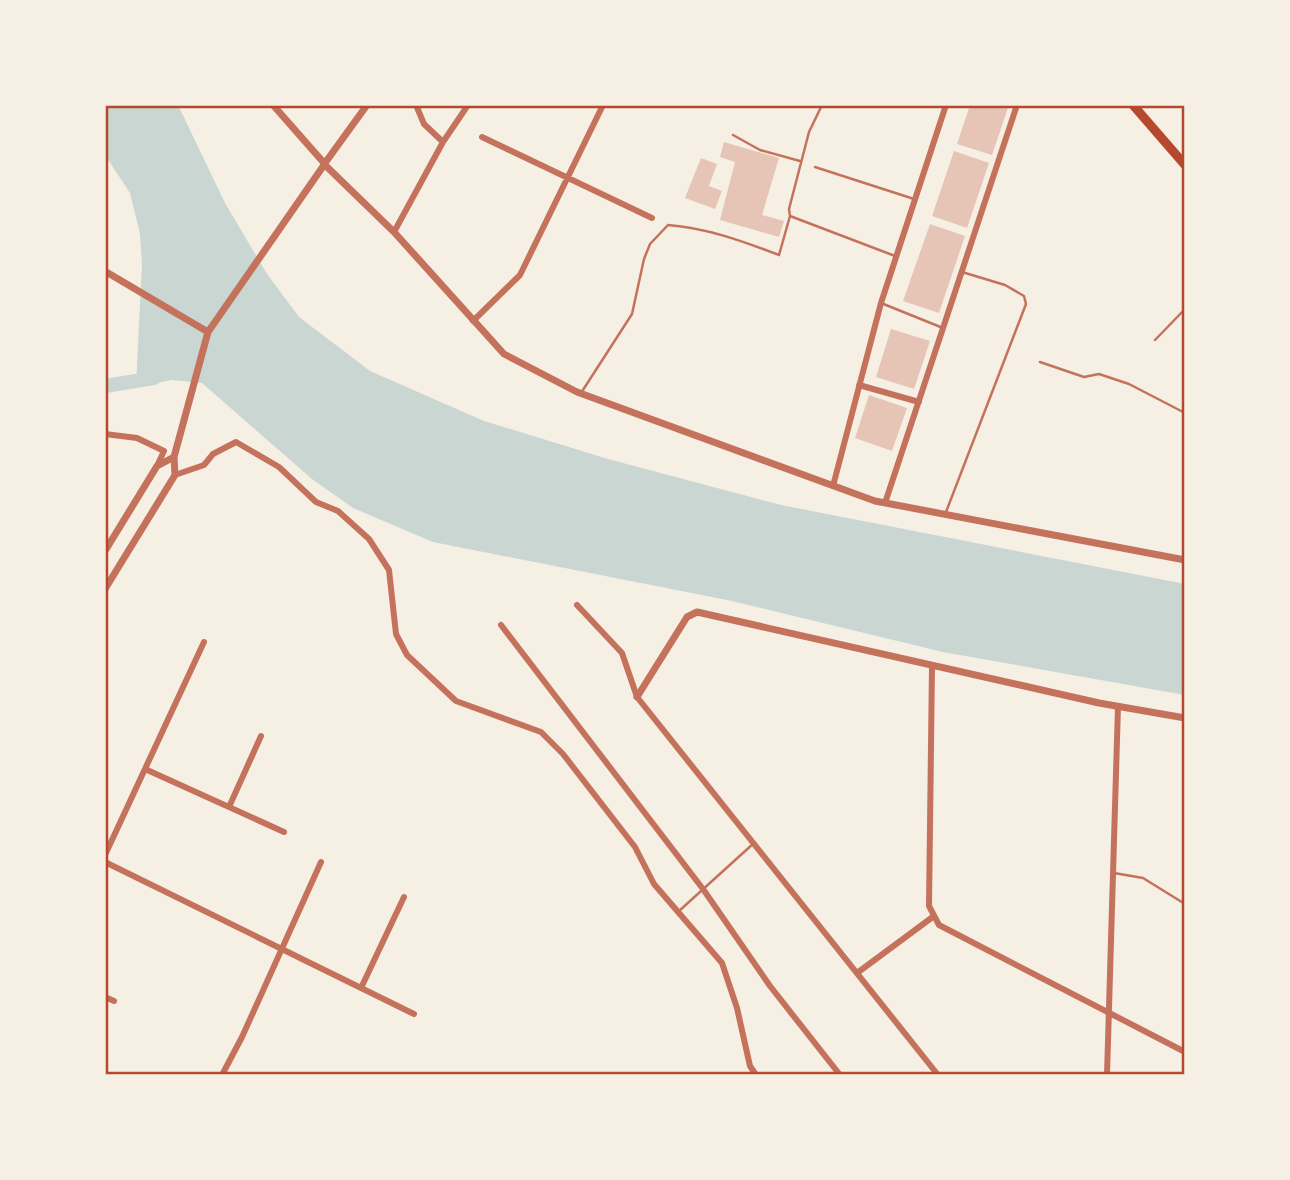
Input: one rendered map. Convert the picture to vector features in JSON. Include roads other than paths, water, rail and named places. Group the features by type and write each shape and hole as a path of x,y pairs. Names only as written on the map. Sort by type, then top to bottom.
{"main road":[{"path":"1133,105 1185,165"}],"street":[{"path":"273,105 324,165 394,232 504,354 581,393 885,503 1185,560"},
{"path":"105,589 175,475 174,457 208,332 367,105"},
{"path":"416,105 424,124 443,142"},
{"path":"394,232 443,142 468,105"},
{"path":"473,320 520,275 603,105"},
{"path":"833,486 881,303 946,105"},
{"path":"885,503 1017,105"},
{"path":"482,138 652,218"},
{"path":"108,273 208,332"},
{"path":"859,385 919,402"},
{"path":"105,434 137,438 164,452 105,551"},
{"path":"175,475 204,465 213,454 236,442 279,467 316,502 338,511 369,539 389,570 396,634 407,655 456,701 541,732 563,754 635,847 654,884 722,963 750,1066 756,1075"},
{"path":"157,466 174,457"},
{"path":"577,605 622,653 637,697 938,1075"},
{"path":"637,697 687,617 696,612 932,666 1185,718"},
{"path":"501,625 703,889 769,986 840,1075"},
{"path":"105,855 204,642"},
{"path":"932,666 929,906 939,925 1185,1052"},
{"path":"1107,1075 1118,706"},
{"path":"229,807 261,736"},
{"path":"145,769 284,832"},
{"path":"105,862 414,1014"},
{"path":"222,1075 242,1037 321,862"},
{"path":"361,988 404,897"},
{"path":"857,973 934,916"},
{"path":"105,997 114,1001"}],"lane":[{"path":"581,393 632,314 637,283 650,244 668,225 697,227 779,255 790,216 789,209 800,161 822,105"},
{"path":"733,135 760,150 800,161"},
{"path":"815,167 914,199"},
{"path":"790,216 896,256"},
{"path":"945,515 1026,304 1024,296 1005,285 962,272"},
{"path":"881,303 943,328"},
{"path":"1155,340 1185,309"},
{"path":"1040,362 1084,377 1099,374 1129,384 1185,412"},
{"path":"679,911 754,843"},
{"path":"1114,873 1143,878 1185,904"}],"waterway":[{"path":"105,386 154,378"}]}
